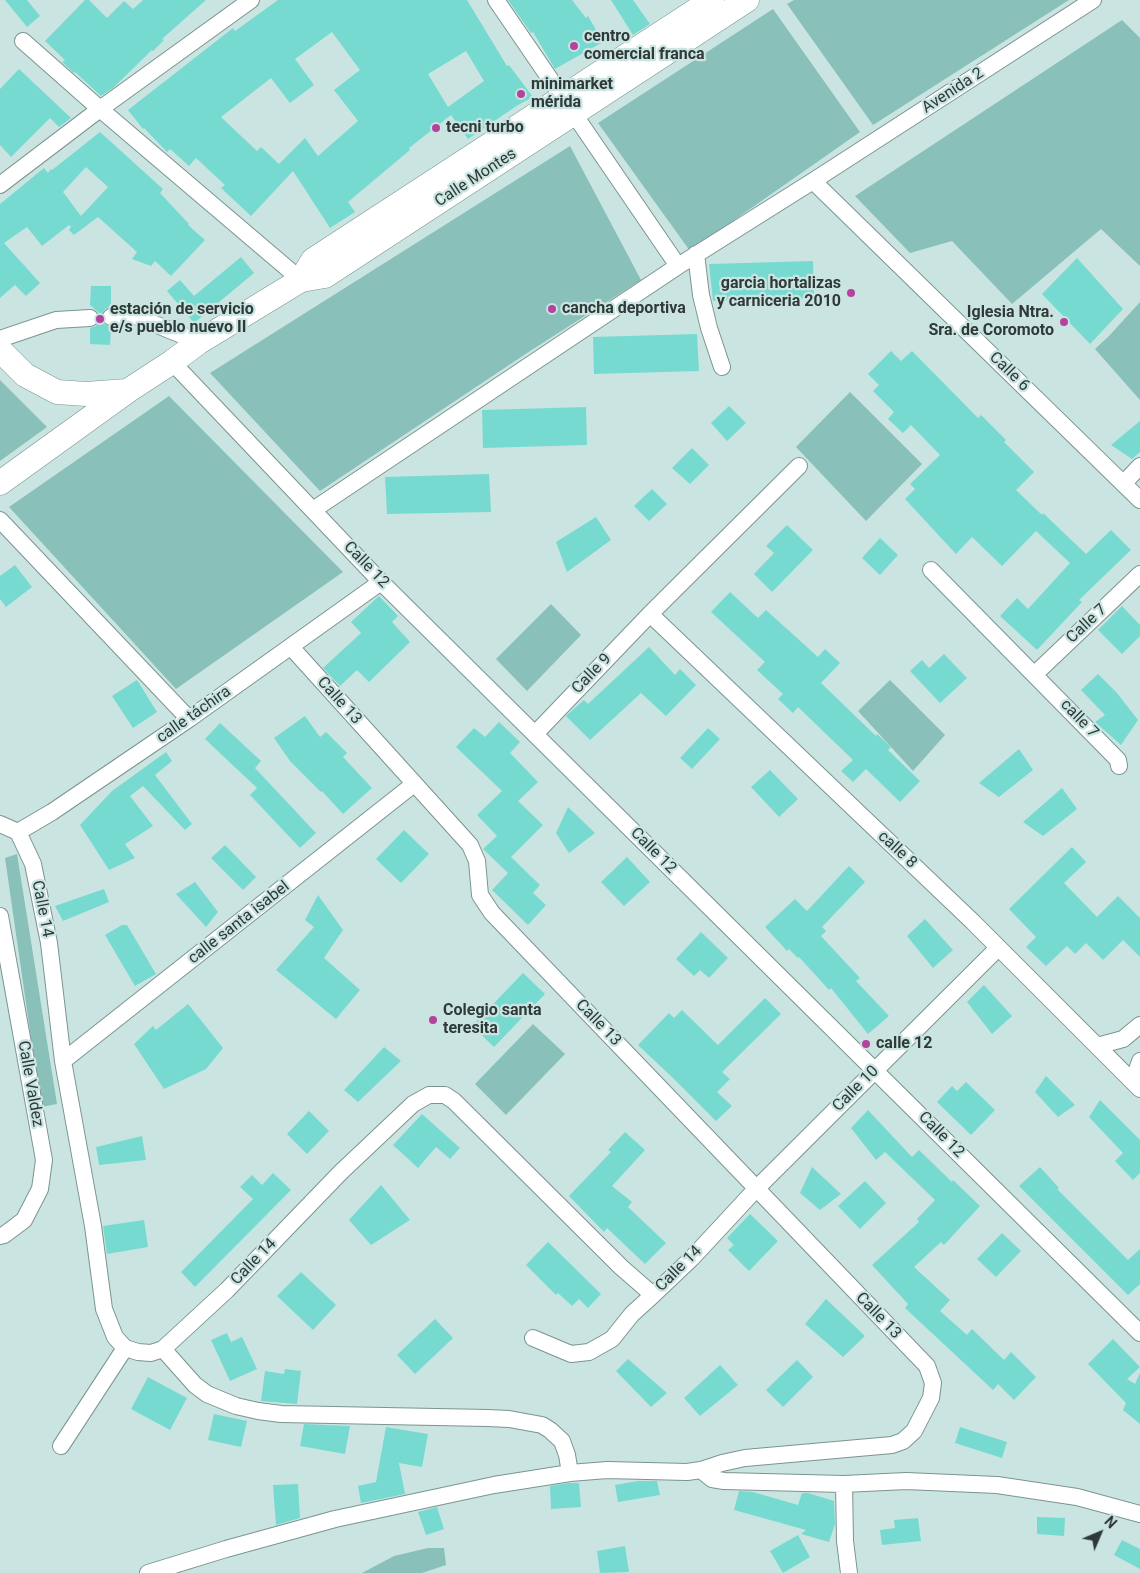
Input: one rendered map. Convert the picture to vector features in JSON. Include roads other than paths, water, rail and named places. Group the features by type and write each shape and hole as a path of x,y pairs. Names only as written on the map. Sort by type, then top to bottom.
{"street":[{"path":"0,185 100,109 251,0"},
{"path":"496,0 678,266"},
{"name":"Calle Montes","path":"569,105 712,0"},
{"name":"Calle Montes","path":"0,350 25,375 57,392 86,394 129,390 200,342 301,280 313,260 747,0"},
{"name":"Avenida 2","path":"313,510 696,254 813,181 1093,0"},
{"path":"23,40 100,109 301,280"},
{"name":"Calle 6","path":"813,181 1140,500"},
{"path":"696,254 703,303 722,367"},
{"path":"111,317 135,316 200,342"},
{"path":"0,339 56,320 90,318"},
{"name":"Calle 12","path":"172,362 381,582 1140,1333"},
{"path":"0,483 129,390"},
{"name":"Calle 9","path":"535,734 650,614 799,466"},
{"path":"1124,484 1140,466"},
{"path":"0,520 189,719"},
{"name":"calle 7","path":"931,570 1118,760 1118,766"},
{"name":"Calle 7","path":"1035,674 1140,574"},
{"name":"calle táchira","path":"18,832 52,812 189,719 381,582"},
{"name":"calle 8","path":"650,614 998,948 1136,1086"},
{"name":"Calle 13","path":"291,647 470,845 477,861 480,895 492,913 927,1366 933,1382 931,1398 914,1431 904,1441 892,1444 745,1458 701,1470"},
{"name":"calle santa isabel","path":"63,1061 414,784"},
{"path":"0,824 18,832"},
{"name":"Calle 14","path":"18,832 33,864 47,934 63,1061 93,1226 104,1309 115,1337 124,1348"},
{"name":"Calle Valdez","path":"0,916 44,1160 40,1189 24,1220 0,1236"},
{"name":"Calle 10","path":"756,1189 998,948"},
{"path":"1097,1046 1123,1039 1140,1025"},
{"path":"1136,1086 1140,1061"},
{"name":"Calle 14","path":"163,1349 227,1290 341,1172 413,1104 429,1095 445,1095 454,1101 620,1267 653,1295 692,1258 756,1189"},
{"path":"533,1338 570,1354 590,1352 612,1339 632,1314 653,1295"},
{"path":"61,1446 124,1348 151,1353 163,1349 195,1385 207,1394 236,1406 258,1411 281,1414 509,1419 542,1425 562,1442 567,1455 570,1473"},
{"path":"148,1573 226,1549 343,1517 466,1491 570,1473 607,1470 687,1472 701,1470 706,1476 718,1481 844,1484 906,1481 997,1485 1077,1497 1140,1514"},
{"path":"844,1484 845,1541 849,1573"}],"place":[{"name":"centro comercial franca","path":"574,46"},
{"name":"minimarket mérida","path":"521,94"},
{"name":"tecni turbo","path":"436,128"},
{"name":"garcia hortalizas y carniceria 2010","path":"851,293"},
{"name":"cancha deportiva","path":"552,309"},
{"name":"estación de servicio e/s pueblo nuevo II","path":"100,319"},
{"name":"Iglesia Ntra. Sra. de Coromoto","path":"1064,322"},
{"name":"Colegio santa teresita","path":"433,1020"},
{"name":"calle 12","path":"866,1044"}]}
